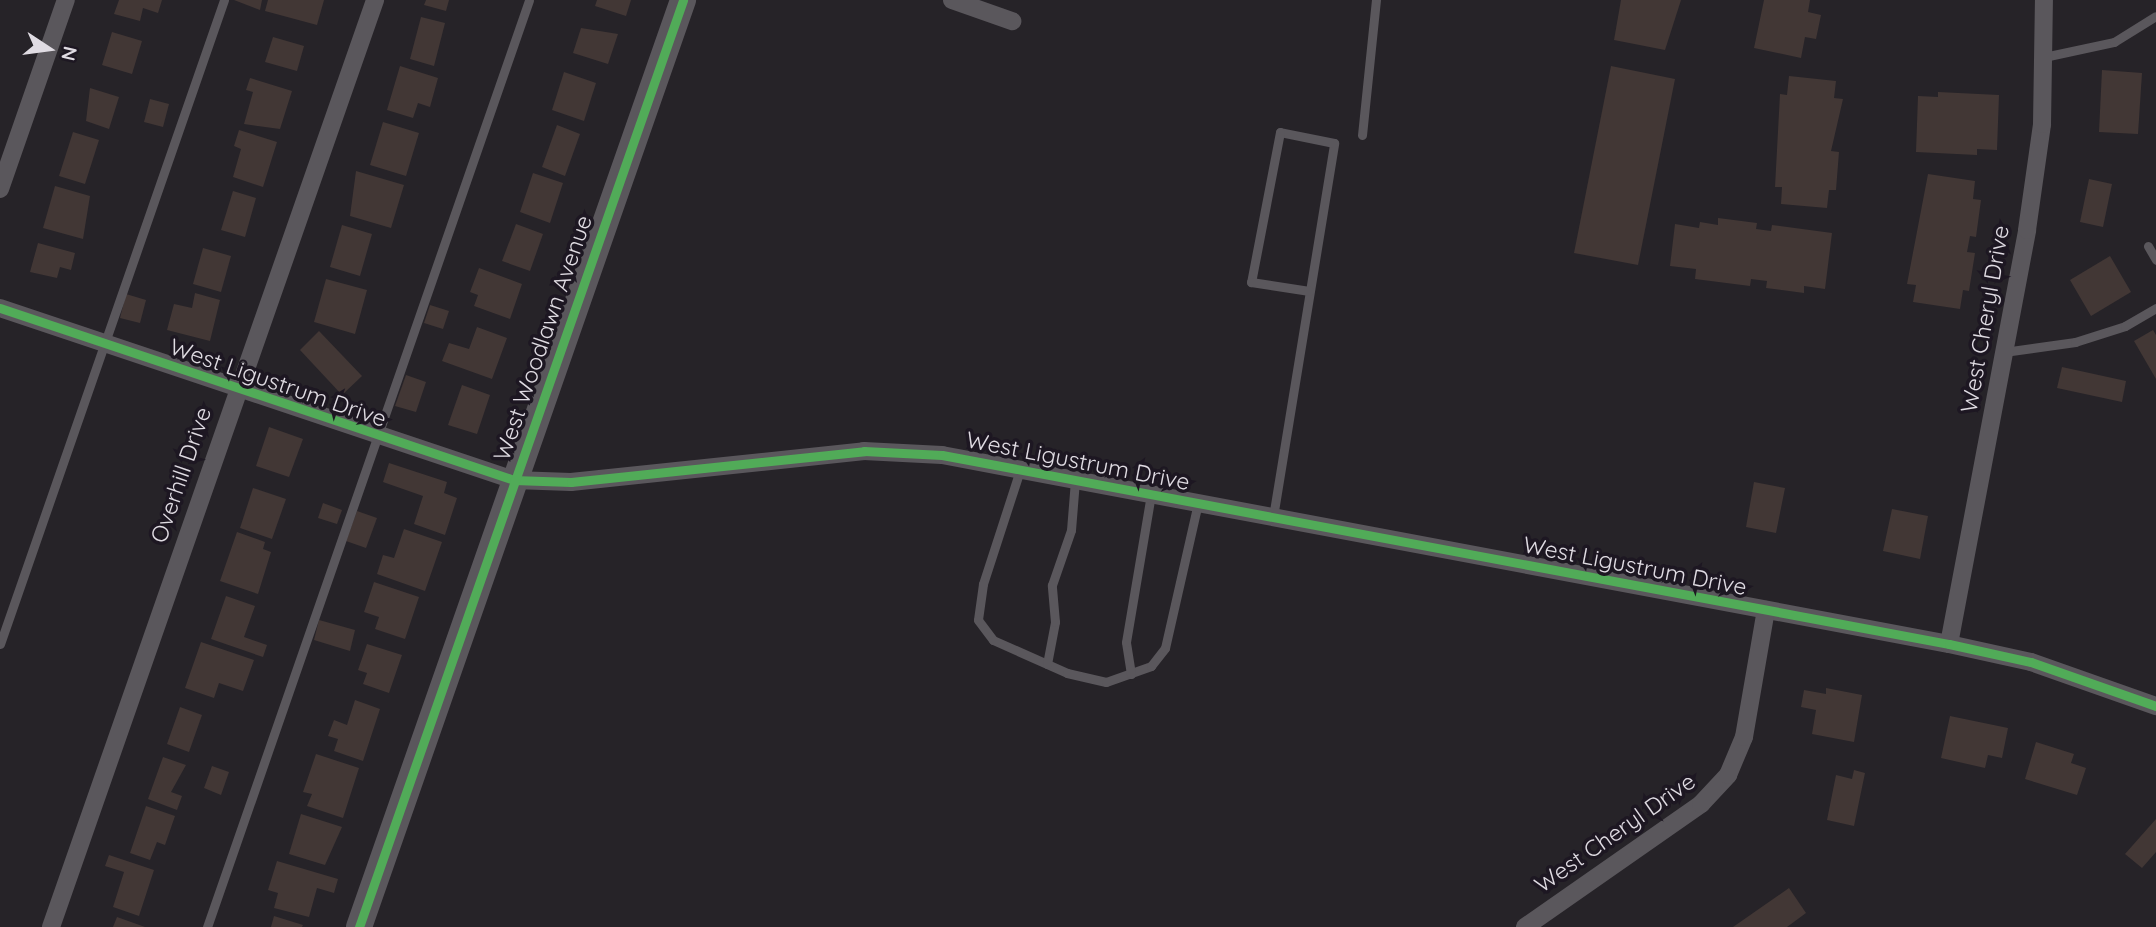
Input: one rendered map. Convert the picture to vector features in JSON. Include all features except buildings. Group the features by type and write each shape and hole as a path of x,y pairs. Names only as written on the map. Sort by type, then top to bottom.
{"street":[{"path":"0,189 66,0"},
{"name":"Overhill Drive","path":"51,927 374,0"},
{"name":"West Woodlawn Avenue","path":"359,927 683,0"},
{"path":"952,0 1012,21"},
{"name":"West Cheryl Drive","path":"1949,644 2004,352 2042,124 2044,0"},
{"name":"West Ligustrum Drive","path":"0,308 379,438 514,481 571,482 864,451 942,455 1949,644 2031,662 2156,706"},
{"name":"West Cheryl Drive","path":"1525,927 1701,804 1728,775 1745,737 1766,610"}],"lane":[{"path":"0,644 224,0"},
{"path":"207,927 529,0"},
{"path":"1362,135 1376,0"},
{"path":"2044,58 2114,42 2156,16"},
{"path":"1273,517 1334,143 1280,132 1251,282 1309,291"},
{"path":"2148,246 2156,260"},
{"path":"2004,352 2075,342 2125,326 2156,308"},
{"path":"1020,470 983,584 978,620 993,640 1047,664 1105,682 1151,666 1165,648 1198,503"},
{"path":"1047,664 1055,622 1052,585 1070,530 1075,480"},
{"path":"1131,674 1126,642 1151,494"}],"cycle path":[{"path":"359,927 683,0"},
{"path":"0,308 514,480 571,482 864,451 942,455 1949,644 2031,662 2156,706"}]}
